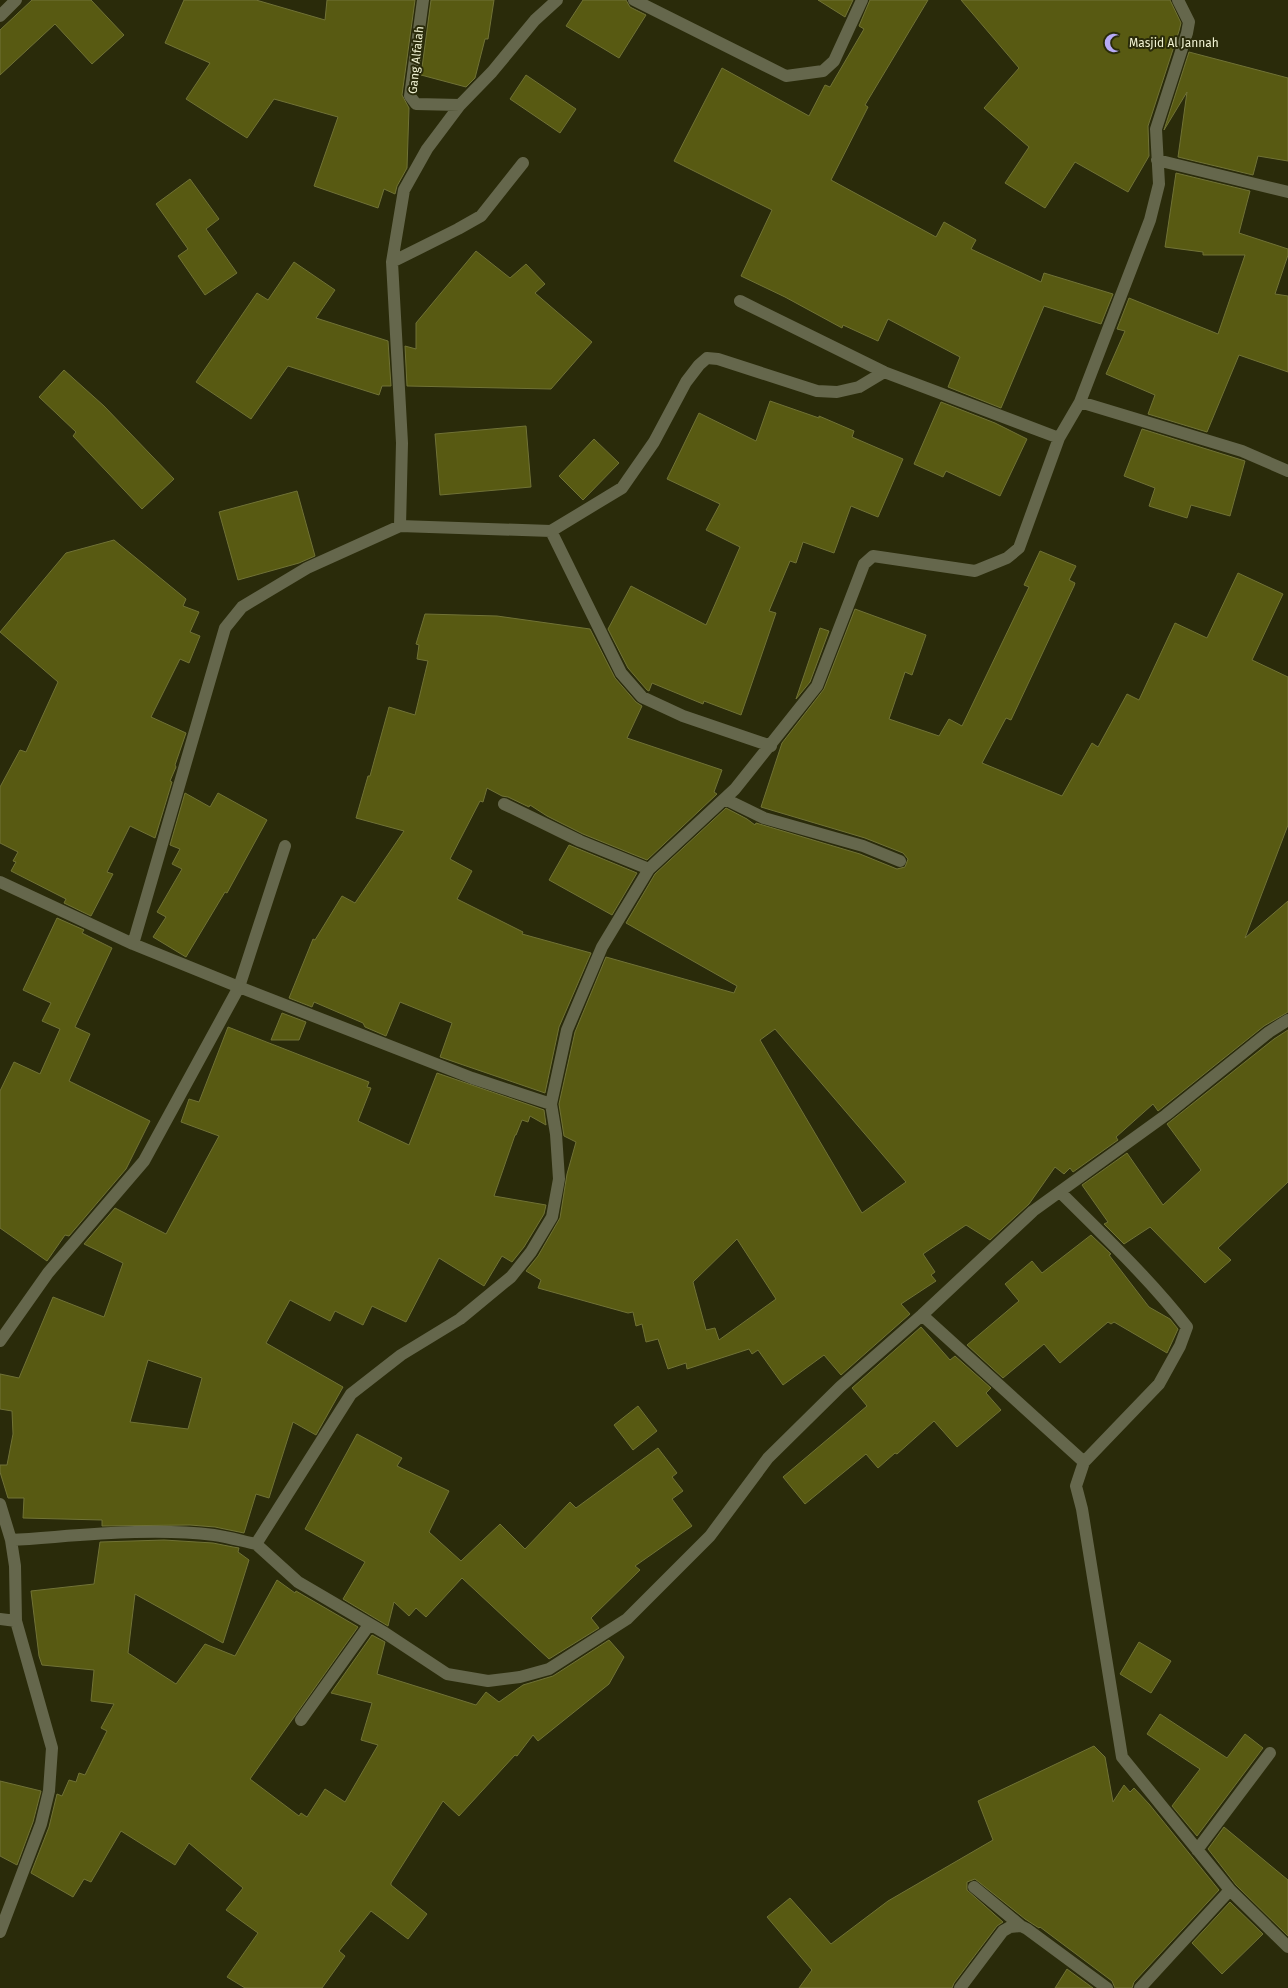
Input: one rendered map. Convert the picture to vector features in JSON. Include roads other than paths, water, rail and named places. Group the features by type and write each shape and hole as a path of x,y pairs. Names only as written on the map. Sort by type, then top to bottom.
{"street":[{"path":"0,16 16,0"},
{"name":"Gang Alfalah","path":"423,0 410,96 416,104 460,105"},
{"path":"400,526 402,443 392,262 404,190 427,149 460,105 492,72 535,20 557,0"},
{"path":"634,0 786,76 823,71 834,61 862,0"},
{"path":"256,1544 351,1394 401,1355 460,1318 511,1277 531,1252 552,1217 559,1179 556,1134 551,1104 567,1030 602,946 649,869 735,790 817,686 864,564 873,556 975,571 1007,558 1019,548 1058,438 1080,402 1150,220 1159,184 1156,128 1189,22 1178,0"},
{"path":"1157,160 1288,192"},
{"path":"392,262 480,216 523,163"},
{"path":"740,301 884,372 1058,438"},
{"path":"133,944 225,628 242,607 307,568 400,526 551,531 622,488 654,442 686,382 707,358 718,358 817,391 836,392 858,388 884,372"},
{"path":"1080,402 1242,451 1288,471"},
{"path":"551,531 621,673 642,697 683,716 771,746"},
{"path":"724,799 764,818 863,846 900,861"},
{"path":"504,804 580,842 649,869"},
{"path":"0,1341 48,1273 144,1162 239,987 285,846"},
{"path":"0,882 133,944 239,987 463,1075 551,1104"},
{"path":"11,1540 114,1534 182,1533 216,1535 256,1544 298,1582 385,1633 447,1674 488,1682 520,1677 549,1669 628,1619 710,1536 768,1458 840,1387 922,1315 1033,1211 1166,1115 1269,1032 1288,1020"},
{"path":"1060,1192 1163,1299 1187,1327 1180,1346 1159,1384 1084,1462 1076,1486 1082,1509 1122,1757 1230,1890 1288,1947"},
{"path":"922,1315 1084,1462"},
{"path":"0,1504 11,1540 15,1566 16,1621 52,1748 50,1791 41,1824 0,1932"},
{"path":"0,1619 16,1621"},
{"path":"301,1720 369,1625"},
{"path":"1197,1850 1270,1753"},
{"path":"974,1887 1021,1926 1027,1928 1107,1988"},
{"path":"1140,1988 1230,1890"},
{"path":"960,1988 1003,1931 1010,1927 1021,1926"}],"place":[{"name":"Masjid Al Jannah","path":"1114,43"}]}
